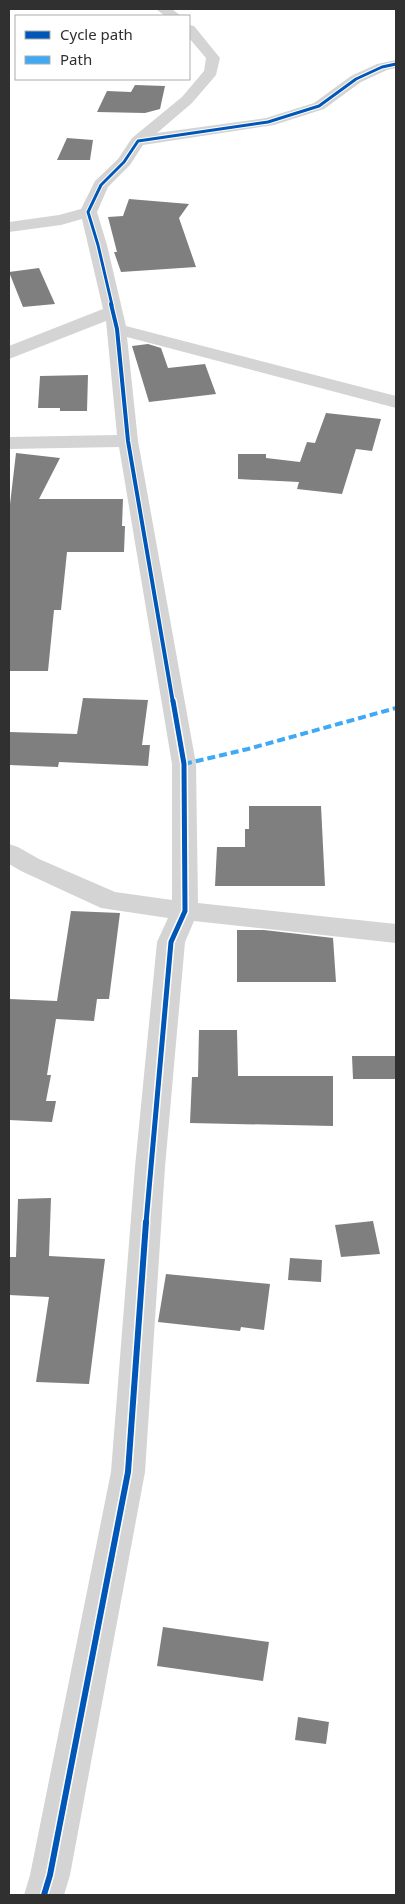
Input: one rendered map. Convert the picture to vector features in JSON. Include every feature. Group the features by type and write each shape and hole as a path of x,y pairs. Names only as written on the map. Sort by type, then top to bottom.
{"street":[{"path":"44,1895 50,1875 128,1472 150,1167 171,942 185,912 184,764 107,331 98,245 88,212 101,185 124,162 138,142 187,100 211,72 213,58 190,30"},
{"path":"138,142 268,122 319,106 356,79 396,64"},
{"path":"9,227 61,220 88,212"},
{"path":"32,344 107,331"},
{"path":"9,354 32,344 107,331 396,402"},
{"path":"9,443 128,442"},
{"path":"9,853 30,865 110,901 185,912 396,934"}],"building":[{"path":"135,85 165,86 160,109 145,113 97,112 107,91 131,92"},
{"path":"67,138 93,140 90,160 57,160"},
{"path":"129,199 189,204 179,218 196,267 121,272 114,252 117,252 108,217 123,216"},
{"path":"39,268 55,304 23,307 9,272"},
{"path":"148,344 161,348 168,368 205,364 216,394 149,402 132,346"},
{"path":"88,375 87,411 60,411 60,408 38,408 40,376"},
{"path":"326,413 381,419 372,451 356,449 342,494 297,489 299,482 238,479 238,454 266,454 266,458 300,462 307,442 315,443"},
{"path":"16,453 60,458 39,499 123,499 122,526 125,526 124,552 67,552 61,610 54,610 48,671 9,671 9,513"},
{"path":"83,698 148,700 142,745 150,745 148,766 59,762 58,767 9,765 9,732 77,734"},
{"path":"249,806 321,806 325,886 215,886 217,847 245,847 245,829 249,829"},
{"path":"71,911 120,913 109,999 97,999 94,1021 56,1019 47,1075 51,1075 46,1101 56,1101 52,1122 9,1120 9,999 57,1001"},
{"path":"237,930 264,930 333,938 336,982 237,982"},
{"path":"199,1030 237,1030 238,1076 333,1076 333,1126 190,1123 192,1077 198,1077"},
{"path":"352,1056 396,1056 396,1079 353,1079"},
{"path":"51,1198 49,1256 105,1259 89,1384 36,1382 49,1297 9,1295 9,1257 16,1257 18,1199"},
{"path":"373,1221 380,1254 341,1257 335,1225"},
{"path":"290,1258 322,1260 321,1282 288,1280"},
{"path":"166,1274 270,1284 264,1330 241,1327 240,1331 158,1322"},
{"path":"163,1627 269,1642 263,1681 157,1666"},
{"path":"298,1717 329,1722 326,1744 295,1740"}],"marked path":[{"path":"184,764 248,749 396,708"}],"cycle path":[{"path":"44,1895 50,1875 128,1472 150,1167 171,942 185,911 184,764 128,441 117,329 98,245 88,212 101,185 124,162 138,141 268,122 319,106 356,79 382,67 396,64"}]}
